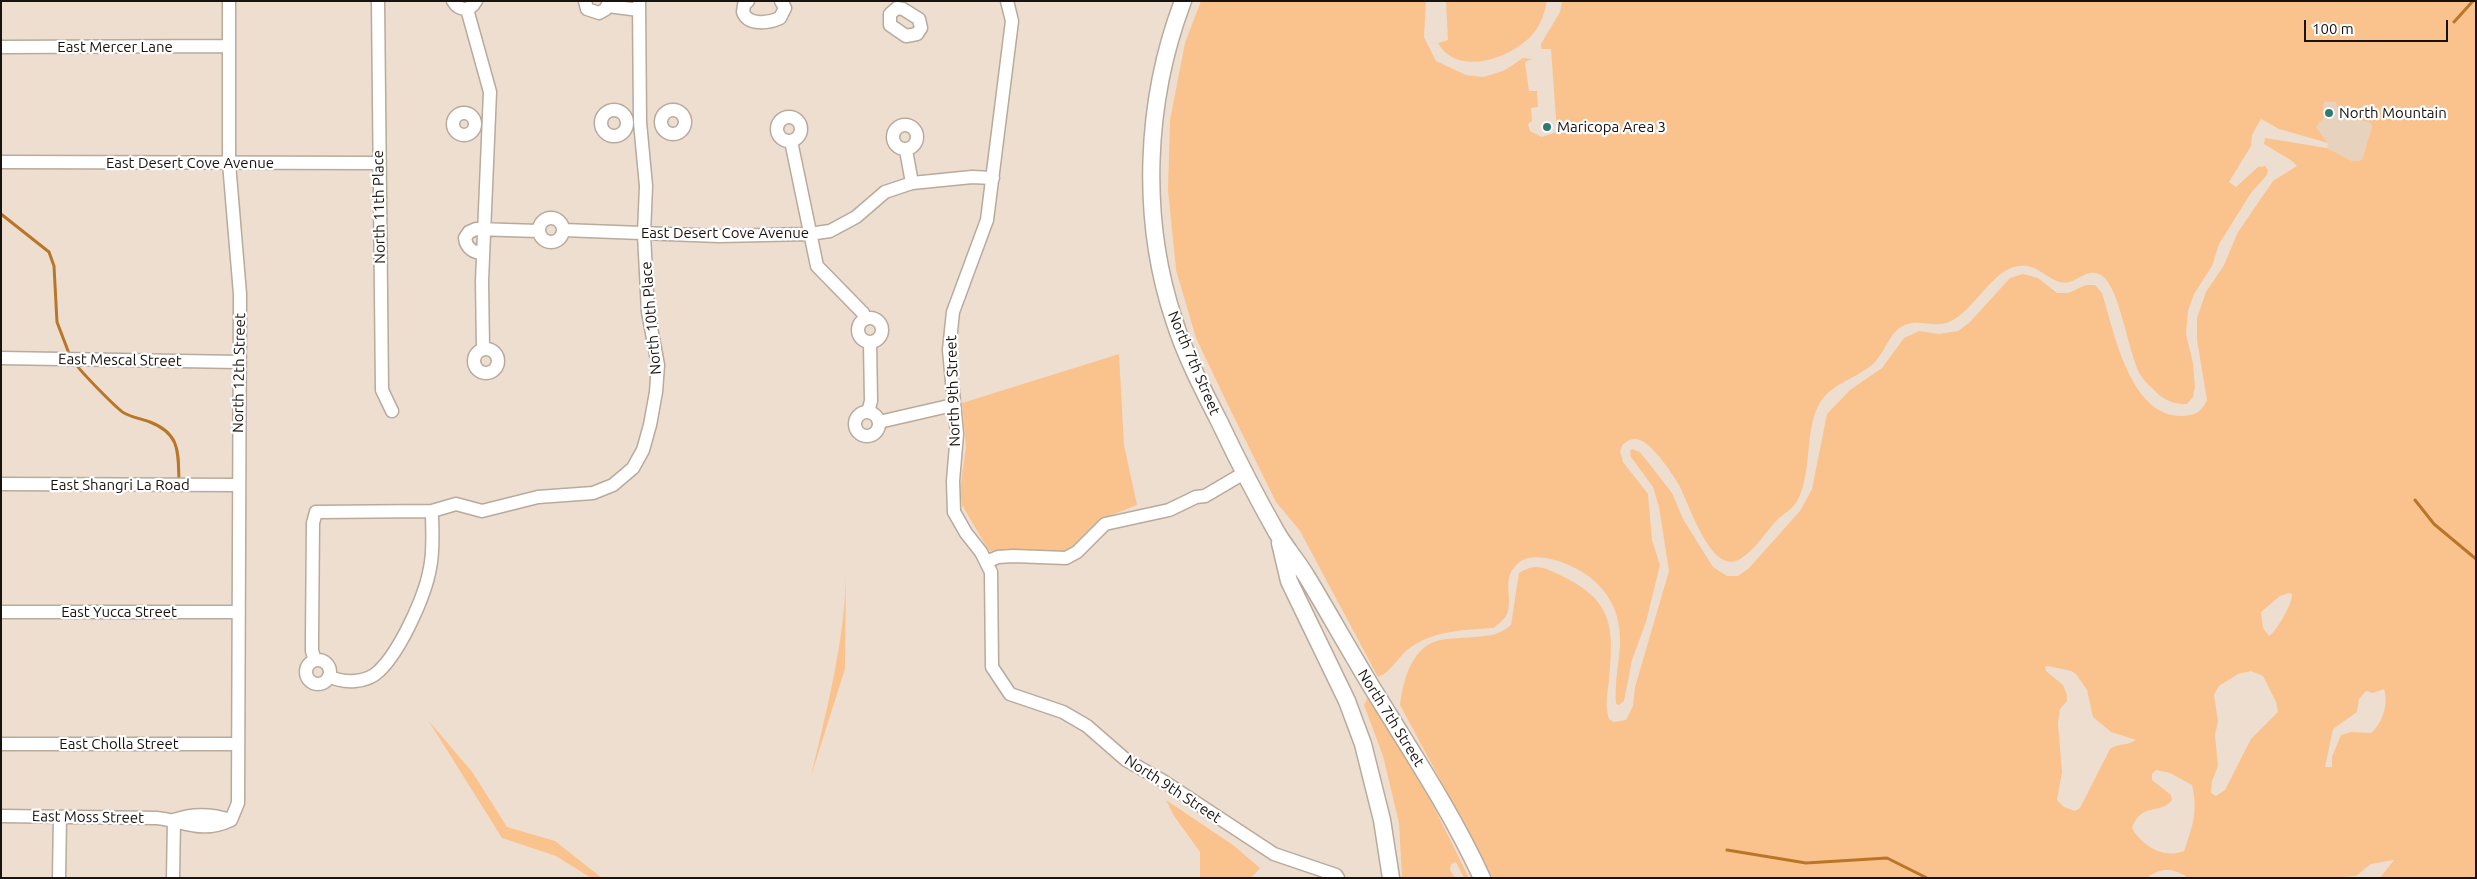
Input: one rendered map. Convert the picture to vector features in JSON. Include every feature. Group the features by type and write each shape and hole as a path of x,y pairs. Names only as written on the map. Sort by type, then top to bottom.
{"main road":[{"name":"North 7th Street","path":"1183,1 1165,58 1156,112 1151,179 1154,221 1164,283 1173,319 1194,372 1244,473 1278,536 1306,575 1374,691 1450,812 1482,878"},
{"name":"North 7th Street","path":"1278,536 1289,581 1347,701 1363,744 1382,820 1391,878"}],"street":[{"name":"North 12th Street","path":"229,1 229,163 240,294 238,803 231,820"},
{"name":"North 11th Place","path":"378,1 382,390 392,411"},
{"path":"453,1 460,8 472,5 490,92 481,321 483,349"},
{"name":"North 10th Place","path":"432,511 456,504 482,510 538,497 593,493 613,485 624,477 633,468 643,450 656,392 658,365 648,312 644,234 646,186 640,122 639,6 609,4 602,12 594,13 587,8 585,1"},
{"path":"748,1 744,5 743,12 747,19 753,22 780,18 785,8 781,1"},
{"name":"North 9th Street","path":"1007,1 1012,21 987,220 953,312 949,350 957,434 953,481 954,512 991,572 992,667 1010,694 1063,712 1087,726 1126,760 1163,781 1274,854 1336,875 1338,878"},
{"name":"East Mercer Lane","path":"1,47 229,46"},
{"path":"475,124 490,122"},
{"path":"626,122 661,122"},
{"path":"791,141 817,266 863,313 865,319"},
{"path":"906,150 912,183"},
{"name":"East Desert Cove Avenue","path":"1,162 379,163"},
{"name":"East Desert Cove Avenue","path":"484,229 538,231 544,240 552,242 561,237 563,230 719,236 830,232 856,217 885,192 912,183 972,176 993,178"},
{"path":"483,253 472,250 466,245 465,238 472,231 484,229"},
{"path":"873,318 882,326 880,337 870,342 862,339 858,332 859,324 865,319 873,318"},
{"path":"868,412 871,401 870,342"},
{"name":"East Mescal Street","path":"1,358 239,362"},
{"path":"879,422 953,405"},
{"path":"868,412 874,414 879,422 878,430 872,435 860,434 855,428 855,420 860,414 868,412"},
{"path":"986,562 998,557 1013,556 1066,558 1077,552 1105,524 1169,510 1196,497 1205,496 1244,473"},
{"name":"East Shangri La Road","path":"1,484 238,485"},
{"path":"315,660 312,651 312,637 313,523 316,512 432,511 430,568 423,596 407,628 386,662 379,671 368,678 343,681 329,676"},
{"name":"East Yucca Street","path":"1,612 238,612"},
{"path":"315,660 326,663 329,668 329,676 324,682 319,684 309,681 306,669 315,660"},
{"name":"East Cholla Street","path":"1,744 237,744"},
{"name":"East Moss Street","path":"1,816 174,820 186,826 219,826 231,820"},
{"path":"60,817 60,878"},
{"path":"173,878 174,820"}],"shaded area":[{"path":"1201,1 1426,1 1424,37 1436,61 1466,75 1484,77 1505,70 1523,58 1532,59 1525,62 1529,91 1537,91 1538,107 1531,108 1532,121 1528,124 1530,131 1542,137 1557,132 1551,49 1541,49 1541,44 1560,12 1562,1 2476,1 2476,878 2380,878 2394,860 2371,864 2356,876 2332,878 2188,878 2178,872 2168,870 2157,872 2147,878 1493,878 1400,705 1407,675 1411,665 1422,649 1430,643 1440,640 1489,635 1507,628 1511,625 1519,573 1530,568 1540,567 1562,576 1579,586 1601,606 1607,618 1610,631 1611,662 1607,700 1609,719 1614,722 1626,720 1633,706 1635,687 1669,571 1659,507 1653,487 1631,457 1630,451 1632,449 1640,452 1672,493 1683,519 1713,567 1727,576 1738,576 1749,568 1800,511 1812,489 1827,414 1850,390 1882,368 1904,338 1919,331 1939,334 1958,331 1970,322 2010,278 2023,274 2038,278 2057,293 2068,293 2086,285 2095,285 2102,293 2119,349 2127,370 2137,388 2150,403 2165,413 2183,416 2198,412 2207,400 2197,340 2197,318 2206,292 2224,265 2238,232 2273,181 2297,166 2264,144 2265,138 2327,148 2352,161 2362,160 2372,126 2369,122 2348,118 2349,111 2337,107 2336,102 2324,102 2323,112 2327,114 2316,127 2328,143 2279,129 2261,119 2252,135 2251,146 2229,182 2236,187 2258,167 2265,166 2268,170 2267,175 2251,193 2219,244 2212,266 2194,294 2188,311 2186,334 2193,363 2195,387 2193,397 2187,404 2172,402 2164,398 2156,393 2142,378 2136,366 2119,306 2108,282 2101,275 2090,273 2065,283 2055,280 2031,267 2020,266 2010,268 2001,274 1967,309 1949,322 1944,324 1910,323 1900,328 1892,336 1875,362 1835,387 1824,397 1814,416 1803,487 1796,503 1740,559 1729,562 1710,548 1679,485 1666,465 1647,444 1635,439 1623,444 1620,451 1623,462 1648,494 1652,540 1660,565 1646,622 1632,660 1624,701 1619,705 1616,704 1616,680 1620,639 1619,624 1615,610 1608,597 1590,577 1565,564 1540,557 1525,559 1513,569 1508,585 1509,609 1503,620 1494,628 1448,632 1426,639 1406,651 1390,669 1378,677 1300,531 1276,502 1196,338 1176,270 1168,190 1170,120 1185,43","holes":["2292,594 2284,617 2269,636 2263,628 2261,612 2280,596","2048,666 2071,671 2076,674 2087,690 2093,717 2111,732 2136,740 2110,749 2080,808 2075,811 2064,807 2057,800 2062,772 2058,723 2060,709 2067,701 2067,695 2063,685 2046,671 2045,667","2251,671 2263,676 2276,702 2278,712 2251,739 2225,790 2216,796 2211,793 2212,781 2218,766 2215,735 2218,721 2214,695 2219,686 2238,674","2384,689 2386,701 2381,719 2375,729 2371,733 2351,732 2341,735 2332,757 2332,767 2325,767 2333,729 2357,712 2359,699 2366,691 2373,693","2156,770 2170,773 2192,785 2195,803 2194,818 2184,851 2169,853 2154,849 2142,840 2132,828 2141,814 2167,805 2172,800 2171,795 2152,780 2152,774"]},
{"path":"1446,1 1547,1 1540,23 1527,40 1502,55 1473,62 1459,60 1447,54 1438,43 1448,40"},
{"path":"2324,102 2336,102 2341,108 2369,122 2372,126 2362,160 2352,161 2327,148 2328,143 2316,127 2326,114 2323,112"},
{"path":"1119,354 1124,445 1137,505 1104,518 1071,552 989,551 962,505 960,490 966,447 962,403"},
{"path":"846,575 845,669 811,776 829,701 838,651 845,601"},
{"path":"1368,697 1427,793 1469,878 1464,878 1456,862 1451,864 1450,870 1455,878 1402,878 1399,823 1383,756 1364,705"},
{"path":"428,720 473,773 507,827 555,841 602,878 591,878 556,856 502,838"},
{"path":"1166,800 1233,845 1260,868 1251,878 1200,878 1200,852 1174,816"}],"waterway":[{"path":"2454,22 2473,1"},
{"path":"1,214 49,252 54,266 57,322 70,356"},
{"path":"75,363 99,390 124,413 150,422 167,432 173,439 178,453 179,482"},
{"path":"2415,500 2434,524 2476,559"},
{"path":"1727,850 1806,863 1887,858 1927,878"}],"place":[{"name":"North Mountain","path":"2329,113"},
{"name":"Maricopa Area 3","path":"1547,127"}]}
